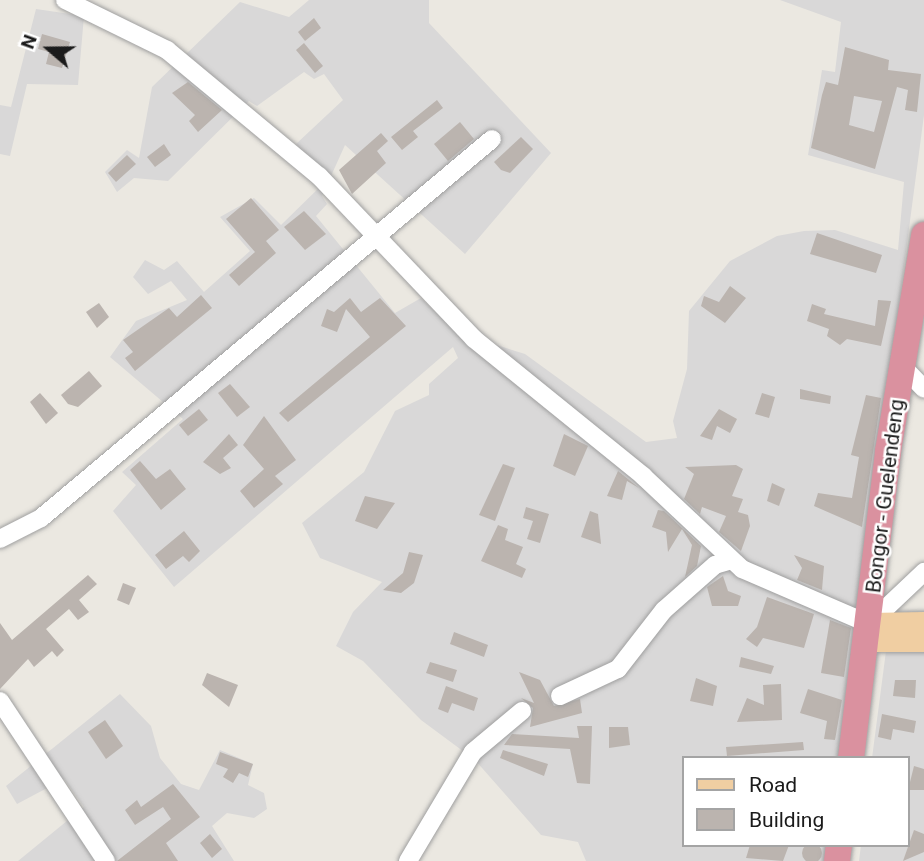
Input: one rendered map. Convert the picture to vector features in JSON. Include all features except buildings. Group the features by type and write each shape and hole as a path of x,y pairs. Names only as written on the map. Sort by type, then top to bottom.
{"highway":[{"name":"Bongor - Guelendeng","path":"851,756 903,367 924,235"}],"main road":[{"path":"868,632 924,623"},
{"path":"868,632 924,640"}],"street":[{"path":"65,0 180,59 319,176 474,339 643,476 731,560 868,632 924,572"},
{"path":"2,542 378,237 492,139"},
{"path":"903,367 924,389"},
{"path":"560,696 618,668 669,605 715,565 731,560"},
{"path":"0,701 106,861"},
{"path":"408,861 473,752 522,711"}],"shaded area":[{"path":"309,0 429,0 429,23 551,153 465,254 345,145 322,196 327,204 316,216 395,313 421,298 457,333 525,354 646,442 677,438 673,421 687,369 689,311 730,261 777,236 804,231 835,230 898,250 904,182 808,155 822,70 835,72 841,22 780,0 924,0 924,115 839,756 682,756 682,847 828,847 826,861 586,861 578,842 541,835 475,760 421,720 363,661 336,646 353,612 382,582 320,558 302,523 364,472 395,411 429,395 429,384 458,358 453,347 174,587 113,511 136,485 122,472 183,419 110,357 136,321 187,300 171,281 148,294 133,277 145,260 164,270 177,261 204,292 250,251 220,217 254,198 281,225 327,180 296,144 343,100 324,74 314,79 304,72 257,106 249,101 168,181 134,178 117,192 105,172 127,150 139,158 152,87 240,2 289,17"},
{"path":"36,9 84,16 78,85 27,84 10,156 0,154 0,105 11,107"},
{"path":"889,628 924,631 924,861 859,861 861,847 910,847 910,756 872,756"},
{"path":"120,694 151,726 160,758 181,784 199,790 220,750 253,764 248,785 264,793 267,809 254,818 227,813 212,826 234,861 18,861 84,807 64,779 17,804 6,786"}]}
